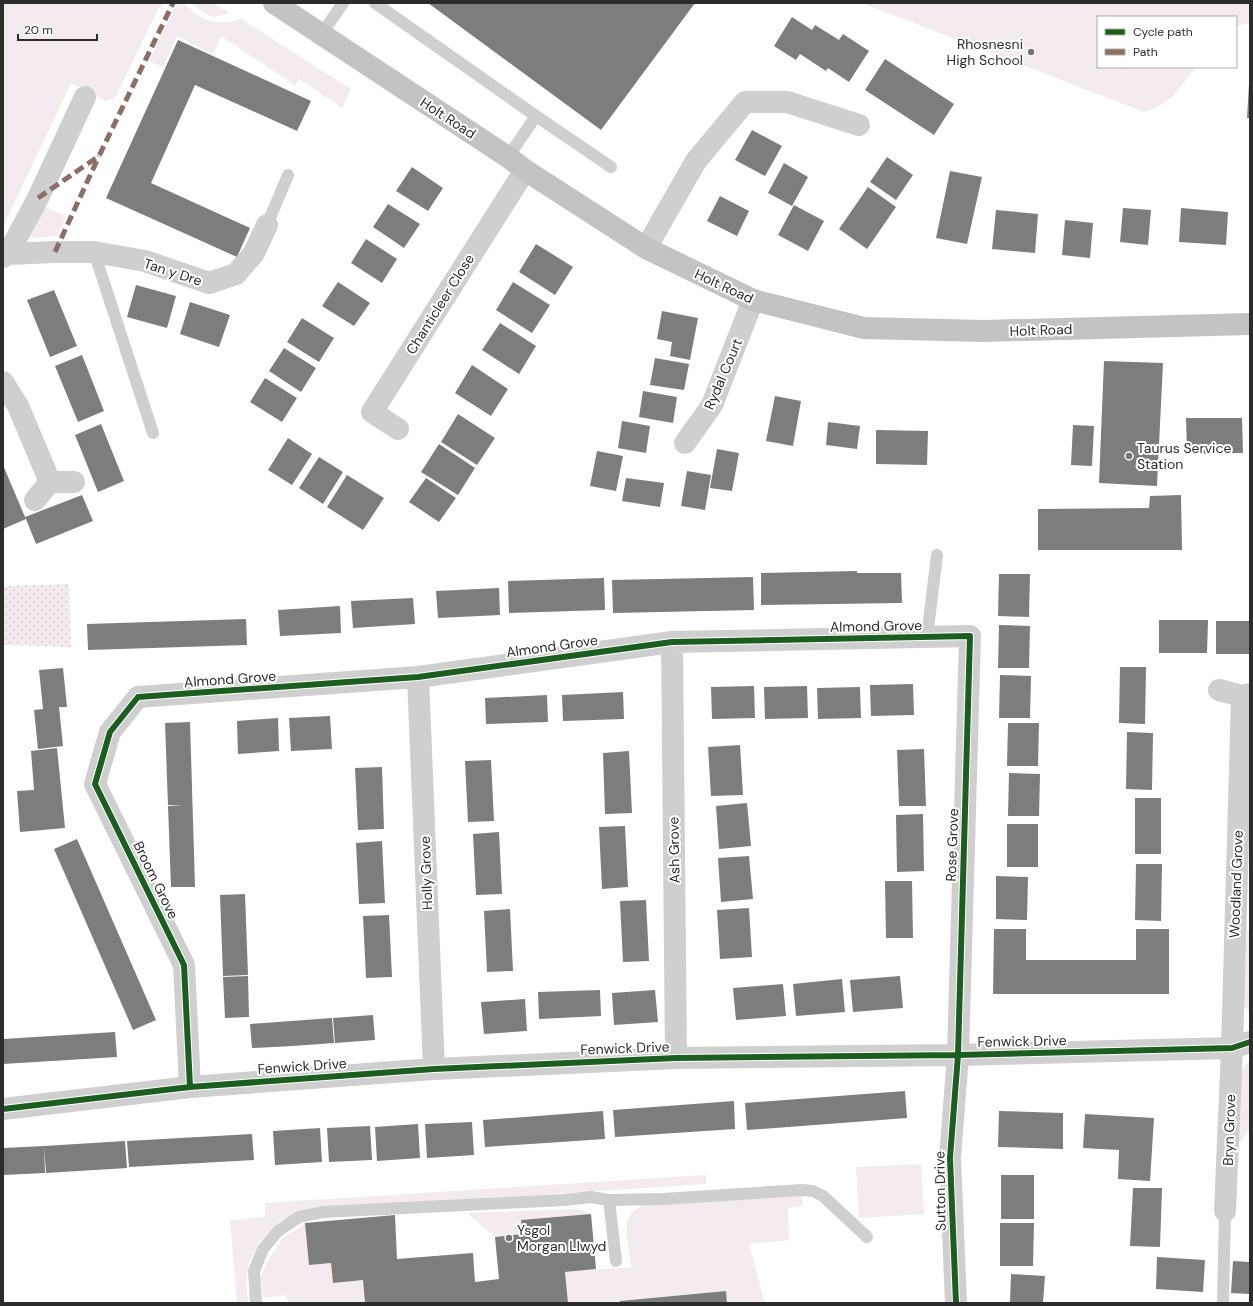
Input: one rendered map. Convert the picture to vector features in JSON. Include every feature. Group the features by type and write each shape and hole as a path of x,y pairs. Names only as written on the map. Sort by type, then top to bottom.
{"main road":[{"name":"Holt Road","path":"274,3 508,157 525,170 646,248 753,300 864,328 984,331 1250,324"}],"street":[{"name":"Tan y Dre","path":"5,256 38,198 85,97"},
{"path":"646,248 696,162 745,102 786,102 859,125"},
{"name":"Chanticleer Close","path":"398,429 372,412 525,170"},
{"name":"Tan y Dre","path":"5,256 55,252 94,252 145,261 209,283 236,274 254,253 267,225"},
{"name":"Rydal Court","path":"685,443 712,405 753,300"},
{"path":"3,382 18,406 50,482"},
{"path":"34,500 50,482 74,482"},
{"name":"Almond Grove","path":"138,697 418,677 672,642 970,636"},
{"name":"Rose Grove","path":"958,1055 970,636"},
{"name":"Ash Grove","path":"672,642 676,1058"},
{"name":"Holly Grove","path":"418,677 434,1069"},
{"name":"Woodland Grove","path":"1219,690 1246,695 1241,1045"},
{"name":"Broom Grove","path":"138,697 110,732 96,784 184,965 190,1086"},
{"name":"Fenwick Drive","path":"3,1109 190,1086 434,1069 676,1058 958,1055 1241,1045"},
{"name":"Bryn Grove","path":"1226,1211 1241,1045"},
{"name":"Sutton Drive","path":"956,1303 950,1158 958,1055"}],"lane":[{"path":"321,34 343,3"},
{"path":"375,3 611,167"},
{"path":"508,157 536,116"},
{"name":"Tan y Dre","path":"267,225 288,175"},
{"path":"94,252 153,433"},
{"path":"927,637 937,555"},
{"path":"256,1303 254,1271 263,1249 278,1231 299,1217 323,1212 591,1198 609,1200 663,1199 802,1190 813,1191 823,1196 867,1237"},
{"path":"609,1200 616,1261"},
{"path":"1223,1303 1226,1211"}],"shaded area":[{"path":"3,3 164,3 158,10 115,98 106,101 71,83 3,227"},
{"path":"179,3 206,20 229,22 241,19 351,89 342,108 299,79 295,85 221,36 213,55 177,36 163,67 149,61 175,7"},
{"path":"192,3 213,3 230,13 213,17 202,12"},
{"name":"Rhosnesni High School","path":"862,3 1250,3 1250,23 1237,26 1237,16 1097,16 1097,68 1195,68 1180,88 1168,100 1153,109 1144,112"},
{"path":"44,207 66,216 57,236 30,238"},
{"path":"69,584 71,647 3,645 3,586"},
{"path":"1247,929 1250,932 1250,1013 1243,1005"},
{"path":"1250,1061 1250,1129 1239,1144 1240,1074 1245,1065"},
{"path":"921,1164 924,1214 859,1218 856,1167"},
{"path":"706,1175 706,1184 306,1210 280,1221 260,1241 249,1262 246,1280 248,1303 237,1303 230,1220 265,1217 265,1203"},
{"path":"802,1196 803,1206 788,1208 789,1240 749,1244 765,1303 727,1303 726,1291 620,1301 620,1303 568,1303 565,1272 631,1267 627,1221 634,1210 645,1205"},
{"path":"578,1209 591,1214 522,1220 523,1234 495,1237 467,1213"},
{"path":"305,1223 309,1265 331,1263 333,1283 363,1280 365,1303 289,1303 285,1295 263,1298 261,1277 267,1262 283,1238"}],"building":[{"path":"428,3 695,3 601,130"},
{"path":"792,17 812,30 815,25 839,40 843,34 869,51 849,82 828,68 826,71 800,54 796,60 774,46"},
{"path":"178,40 311,101 297,131 195,85 151,183 250,228 237,257 106,198"},
{"path":"885,59 954,104 934,135 865,90"},
{"path":"1249,84 1250,118 1247,118"},
{"path":"752,130 782,146 765,176 735,160"},
{"path":"887,157 913,175 896,200 870,182"},
{"path":"784,163 808,177 792,206 768,193"},
{"path":"412,167 443,188 428,211 396,191"},
{"path":"950,171 982,177 967,244 936,238"},
{"path":"868,187 896,207 867,249 839,229"},
{"path":"720,196 749,211 737,236 707,221"},
{"path":"388,204 420,224 404,248 373,227"},
{"path":"794,205 824,221 808,251 778,235"},
{"path":"1123,208 1151,210 1148,245 1120,242"},
{"path":"1181,208 1228,212 1226,245 1179,242"},
{"path":"996,210 1038,214 1035,253 992,249"},
{"path":"1065,220 1093,223 1090,258 1062,255"},
{"path":"366,239 397,259 382,283 351,263"},
{"path":"536,244 573,267 555,295 519,272"},
{"path":"338,282 370,303 354,326 322,306"},
{"path":"513,282 550,305 532,333 496,310"},
{"path":"136,285 176,296 167,328 127,317"},
{"path":"54,290 77,346 50,357 27,300"},
{"path":"190,302 230,315 219,347 180,334"},
{"path":"662,311 698,318 690,360 670,356 672,342 657,339"},
{"path":"302,318 334,338 319,362 287,342"},
{"path":"500,323 536,346 519,374 482,350"},
{"path":"284,348 316,368 301,392 269,371"},
{"path":"82,355 104,411 78,422 55,366"},
{"path":"655,358 689,364 684,390 650,385"},
{"path":"1104,361 1163,363 1157,486 1099,483"},
{"path":"472,365 508,389 491,416 455,393"},
{"path":"265,378 297,398 282,422 250,402"},
{"path":"643,391 677,397 673,423 639,417"},
{"path":"775,396 801,401 793,446 766,441"},
{"path":"458,414 495,438 477,465 441,442"},
{"path":"1186,418 1242,418 1243,453 1187,454"},
{"path":"622,421 650,426 646,453 618,448"},
{"path":"828,422 860,426 857,449 826,445"},
{"path":"101,424 124,481 98,492 75,435"},
{"path":"1073,425 1094,426 1092,466 1071,465"},
{"path":"876,430 928,431 927,465 876,464"},
{"path":"288,438 312,454 292,485 268,470"},
{"path":"439,444 475,468 458,495 421,472"},
{"path":"717,449 739,453 732,491 710,488"},
{"path":"597,451 623,456 616,491 590,486"},
{"path":"319,457 343,472 323,504 299,488"},
{"path":"3,465 25,517 82,495 93,521 36,544 26,519 3,529"},
{"path":"687,471 711,475 705,510 681,506"},
{"path":"347,475 384,498 363,530 327,507"},
{"path":"426,478 456,498 439,522 409,502"},
{"path":"626,478 664,483 660,507 622,501"},
{"path":"1181,495 1182,550 1038,550 1038,509 1149,508 1150,496"},
{"path":"857,571 857,573 901,573 902,603 761,605 761,573"},
{"path":"999,574 1030,574 1029,617 998,616"},
{"path":"753,577 754,610 613,613 612,580"},
{"path":"604,578 605,610 509,613 508,581"},
{"path":"499,588 500,615 438,618 436,591"},
{"path":"413,598 415,624 353,628 351,601"},
{"path":"340,606 341,633 280,636 278,610"},
{"path":"246,619 247,645 88,650 87,624"},
{"path":"1159,620 1208,620 1207,653 1159,653"},
{"path":"1216,621 1250,621 1250,654 1216,654"},
{"path":"999,625 1030,626 1029,668 998,668"},
{"path":"1120,667 1146,667 1145,724 1119,723"},
{"path":"63,668 67,707 59,707 63,746 38,749 34,710 43,709 39,670"},
{"path":"1000,675 1031,676 1030,718 999,718"},
{"path":"913,684 914,715 871,716 870,685"},
{"path":"754,686 755,718 712,719 711,687"},
{"path":"807,686 808,718 765,719 764,687"},
{"path":"860,687 861,718 818,719 817,688"},
{"path":"623,692 624,719 563,721 562,695"},
{"path":"547,695 548,722 486,724 485,698"},
{"path":"330,716 332,749 291,751 289,718"},
{"path":"278,718 279,751 238,754 237,721"},
{"path":"190,722 195,887 171,887 168,806 183,805 168,805 165,723"},
{"path":"1008,723 1039,723 1038,766 1007,766"},
{"path":"1127,732 1153,733 1152,790 1126,789"},
{"path":"740,745 743,795 711,796 708,747"},
{"path":"57,748 65,828 20,832 17,791 34,790 31,751"},
{"path":"924,749 926,806 899,806 897,750"},
{"path":"629,751 632,813 605,814 603,753"},
{"path":"491,760 494,821 468,822 465,761"},
{"path":"382,767 384,829 358,830 355,768"},
{"path":"1009,773 1040,774 1039,816 1008,816"},
{"path":"1135,798 1161,798 1161,854 1135,854"},
{"path":"747,803 751,846 719,849 716,806"},
{"path":"923,814 924,871 897,872 896,815"},
{"path":"1007,824 1038,824 1038,867 1007,867"},
{"path":"625,826 628,887 602,889 599,827"},
{"path":"499,832 502,894 476,895 473,834"},
{"path":"77,839 156,1020 133,1030 54,849"},
{"path":"382,841 385,903 359,904 356,843"},
{"path":"749,856 753,899 721,902 718,858"},
{"path":"1136,864 1162,864 1161,921 1135,920"},
{"path":"996,876 1028,877 1027,920 996,919"},
{"path":"885,881 912,881 913,938 886,938"},
{"path":"245,894 248,975 223,976 220,895"},
{"path":"646,900 649,961 623,962 620,901"},
{"path":"749,908 752,957 720,959 717,910"},
{"path":"510,909 513,971 487,972 484,911"},
{"path":"389,915 392,977 366,978 363,916"},
{"path":"994,929 1026,929 1026,960 1136,960 1136,929 1169,929 1169,994 993,994"},
{"path":"248,976 249,1017 225,1018 223,977"},
{"path":"900,976 903,1008 853,1012 850,980"},
{"path":"842,979 845,1012 796,1016 793,984"},
{"path":"783,984 786,1016 736,1020 733,988"},
{"path":"600,990 601,1016 539,1019 538,992"},
{"path":"655,990 658,1022 614,1025 612,993"},
{"path":"525,999 527,1031 484,1034 481,1002"},
{"path":"373,1015 375,1040 335,1043 333,1018"},
{"path":"332,1018 334,1043 252,1048 250,1024"},
{"path":"115,1032 117,1057 3,1064 3,1039"},
{"path":"905,1091 907,1118 747,1130 745,1103"},
{"path":"734,1101 735,1129 615,1137 613,1110"},
{"path":"603,1111 605,1139 485,1147 483,1120"},
{"path":"999,1111 1063,1113 1063,1149 998,1147"},
{"path":"1085,1114 1154,1118 1150,1181 1118,1179 1119,1150 1083,1148"},
{"path":"472,1122 474,1155 427,1158 425,1124"},
{"path":"418,1124 420,1158 377,1161 375,1127"},
{"path":"370,1126 372,1160 329,1162 327,1128"},
{"path":"320,1128 322,1162 275,1165 273,1131"},
{"path":"252,1134 254,1160 129,1167 127,1141"},
{"path":"125,1141 127,1168 46,1173 44,1146"},
{"path":"44,1146 45,1173 3,1175 3,1148"},
{"path":"1001,1175 1034,1175 1034,1219 1001,1219"},
{"path":"1133,1188 1162,1188 1160,1247 1130,1246"},
{"name":"Ysgol Morgan Llwyd","path":"591,1214 596,1269 565,1272 568,1303 365,1303 363,1280 333,1283 331,1263 309,1265 305,1223 395,1215 397,1259 473,1253 475,1282 499,1279 495,1237 523,1234 521,1220"},
{"path":"1000,1223 1034,1223 1033,1266 1000,1266"},
{"path":"1157,1257 1205,1260 1203,1292 1156,1289"},
{"path":"1233,1261 1250,1262 1250,1294 1231,1293"},
{"path":"1011,1274 1045,1276 1043,1303 1010,1303"},
{"path":"726,1291 727,1303 620,1303 620,1301"}],"marked path":[{"path":"38,198 99,156 173,3"},
{"path":"55,252 99,156"}],"cycle path":[{"path":"190,1087 184,965 95,784 110,732 138,697 418,677 672,642 970,636 958,1055 950,1158 956,1303"},
{"path":"3,1109 190,1087 434,1069 676,1058 958,1055 1232,1048 1250,1042"}],"place":[{"name":"Rhosnesni High School","path":"1031,52"},
{"name":"Taurus Service Station","path":"1129,456"},
{"name":"Ysgol Morgan Llwyd","path":"509,1238"}]}
